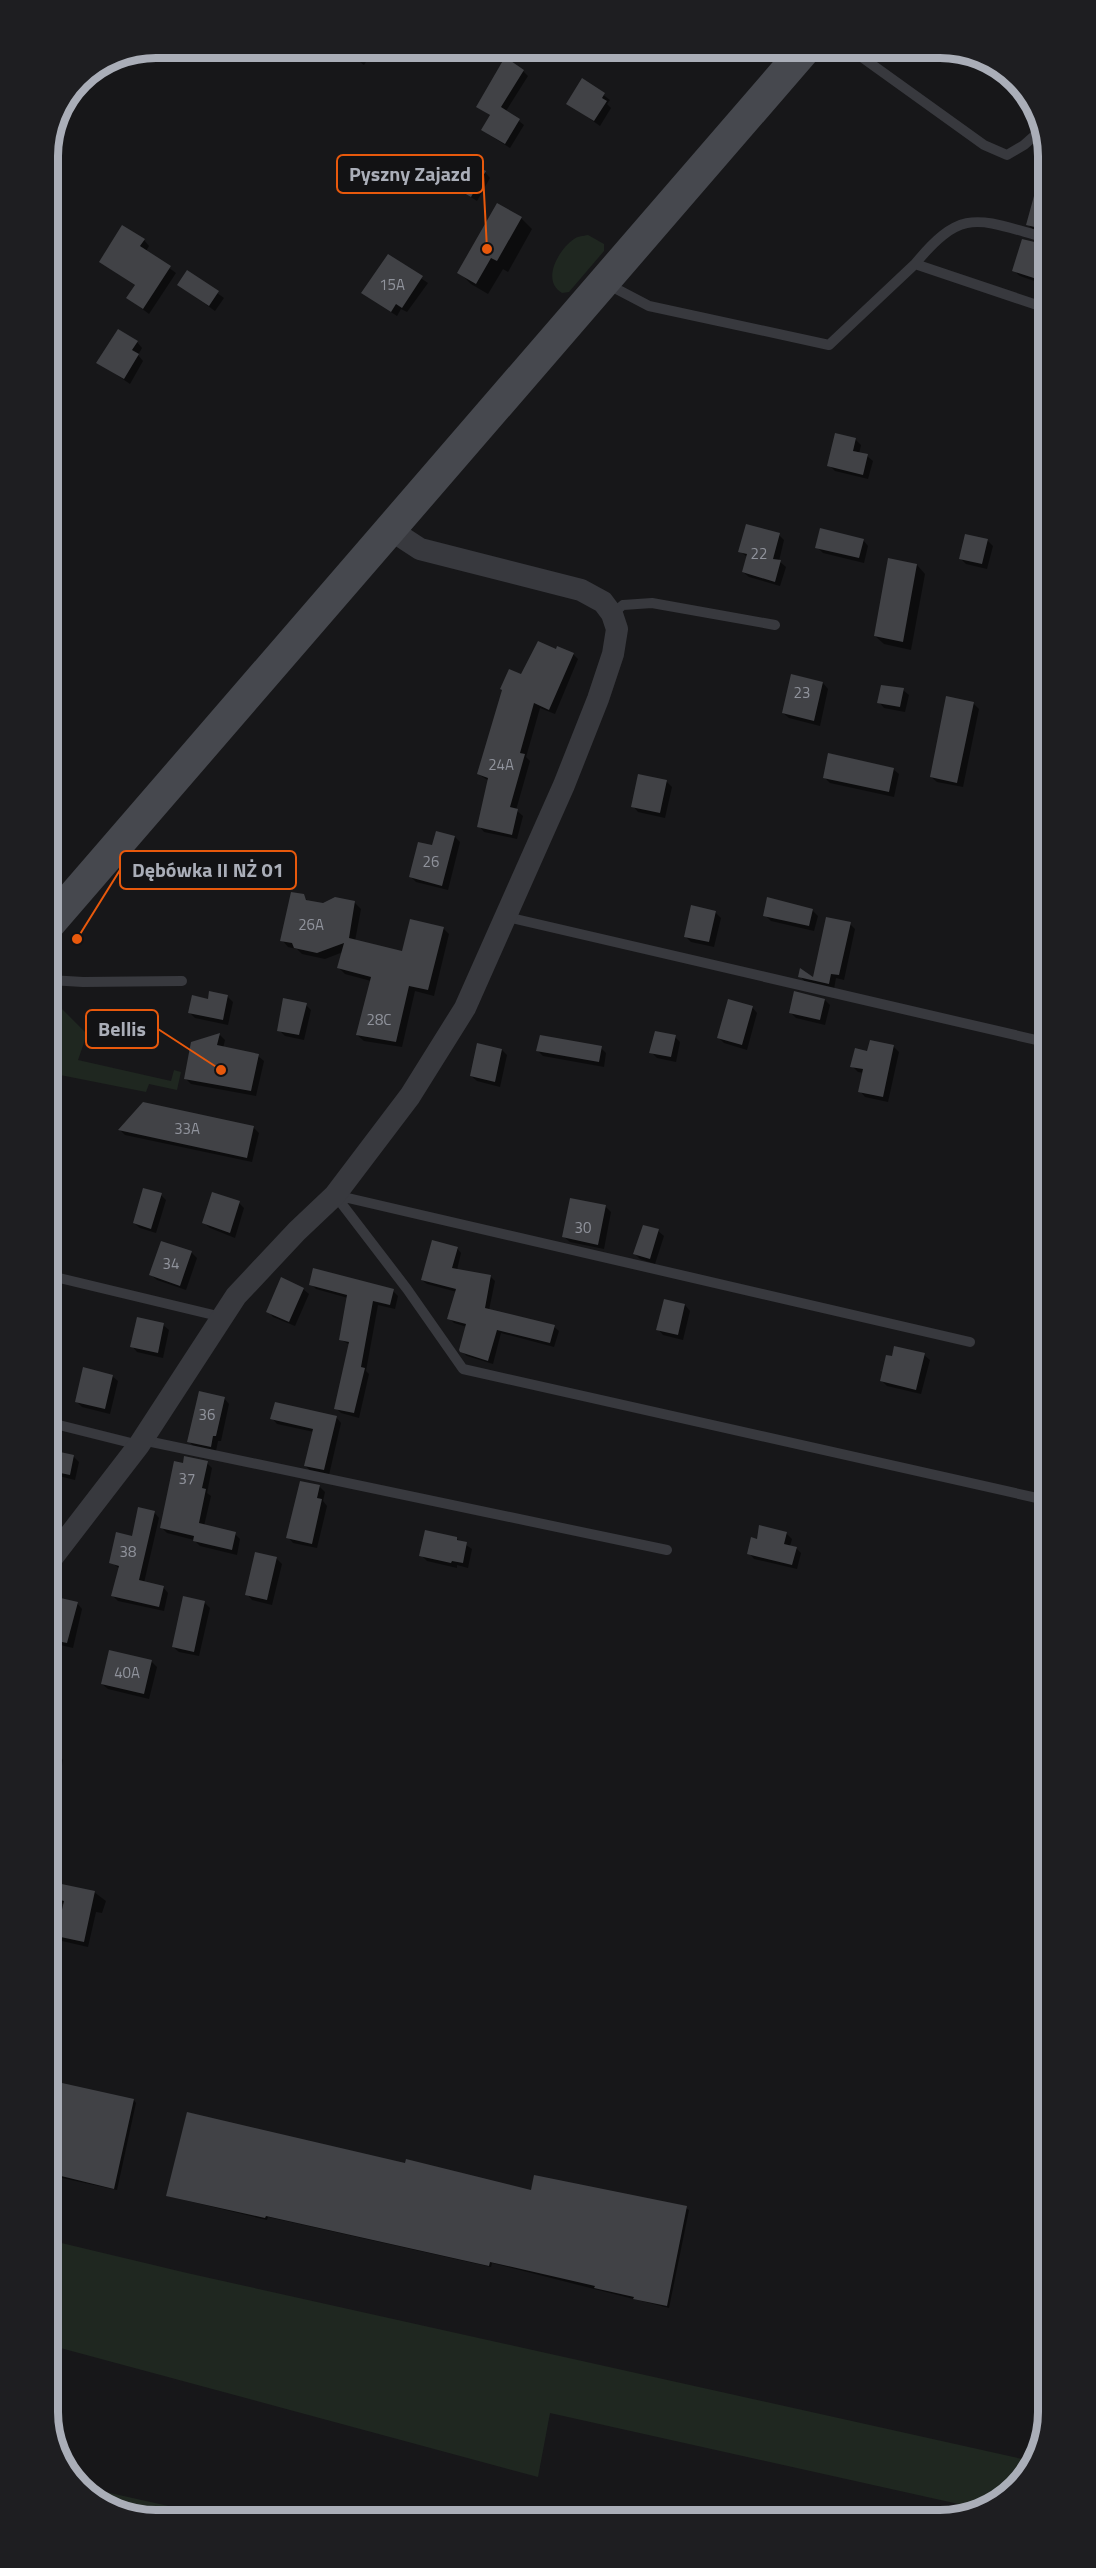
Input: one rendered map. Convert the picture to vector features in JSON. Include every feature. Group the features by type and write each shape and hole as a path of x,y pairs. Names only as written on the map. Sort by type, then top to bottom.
{"street":[{"path":"59,913 797,59"},
{"path":"58,1550 141,1443 236,1296 297,1231 335,1195 410,1096 465,1008 507,917 598,699 613,654 617,629 612,614 603,602 581,590 420,549 390,530"}],"lane":[{"path":"864,59 984,145 1007,156 1035,135"},
{"path":"604,283 649,306 829,345 915,264 932,243 959,223 988,221 1038,236"},
{"path":"915,264 1038,305"},
{"path":"612,614 623,604 652,603 775,625"},
{"path":"507,917 1038,1040"},
{"path":"59,981 182,981"},
{"path":"335,1195 970,1342"},
{"path":"335,1195 407,1289 462,1369 1038,1498"},
{"path":"59,1278 222,1317"},
{"path":"58,1425 668,1550"}],"shaded area":[{"path":"588,235 604,244 604,251 569,292 562,293 553,281 554,266 562,250 568,244 574,239"},
{"path":"59,1006 87,1034 78,1060 171,1081 174,1070 181,1072 177,1090 149,1084 146,1092 59,1075"},
{"path":"58,2242 1024,2459 1009,2481 994,2493 966,2506 550,2413 538,2477 58,2347"},
{"path":"99,2491 182,2509 137,2508"}],"building":[{"path":"504,58 524,70 501,107 520,119 505,144 481,130 490,115 476,107"},
{"path":"582,78 605,93 602,98 607,101 594,121 566,104"},
{"path":"465,159 486,171 471,197 450,185"},
{"path":"1037,185 1038,185 1038,228 1026,225"},
{"path":"497,203 522,217 497,261 491,258 476,284 457,273"},
{"path":"122,225 145,239 140,246 171,266 143,309 126,298 135,285 99,262"},
{"path":"1022,239 1038,243 1038,279 1012,271"},
{"path":"388,254 423,276 402,308 396,304 391,312 361,293"},
{"path":"187,270 219,291 209,306 177,285"},
{"path":"118,329 138,341 132,350 139,354 124,379 96,363"},
{"path":"835,433 856,438 853,451 868,454 863,475 827,466"},
{"path":"746,524 780,533 773,559 781,560 775,582 742,572 747,554 738,552"},
{"path":"820,528 864,539 859,558 815,548"},
{"path":"965,534 988,539 982,564 959,559"},
{"path":"888,558 917,564 903,642 874,636"},
{"path":"538,641 556,649 557,646 574,653 549,710 534,703 520,753 525,754 510,807 518,809 512,835 477,827 488,778 477,774 502,690 500,689 509,669 521,674"},
{"path":"791,674 823,682 814,721 782,713"},
{"path":"881,685 904,688 900,707 877,703"},
{"path":"946,696 974,702 957,783 930,777"},
{"path":"828,753 894,768 889,792 823,778"},
{"path":"638,774 667,780 660,813 631,807"},
{"path":"436,831 455,836 442,886 409,877 418,842 432,845"},
{"path":"291,892 304,894 306,900 323,903 335,897 355,901 349,938 402,951 410,919 444,927 428,990 409,986 396,1042 356,1035 371,977 337,968 344,943 317,953 294,948 292,943 280,941"},
{"path":"767,897 813,909 809,926 763,916"},
{"path":"691,905 716,911 709,942 684,937"},
{"path":"826,917 851,922 839,975 831,974 829,984 798,977 800,968 813,977"},
{"path":"209,991 228,995 223,1020 188,1013 192,995 208,999"},
{"path":"794,991 825,999 820,1020 789,1013"},
{"path":"283,998 307,1003 299,1035 277,1031"},
{"path":"728,999 753,1006 742,1045 717,1038"},
{"path":"655,1031 676,1035 671,1057 649,1053"},
{"path":"220,1033 217,1045 259,1054 251,1091 184,1079 191,1042"},
{"path":"540,1035 602,1046 599,1062 536,1051"},
{"path":"870,1040 894,1045 883,1097 858,1092 863,1069 850,1067 855,1048 867,1051"},
{"path":"477,1043 502,1049 495,1082 470,1076"},
{"path":"143,1102 254,1126 247,1158 118,1130"},
{"path":"143,1188 162,1193 151,1229 133,1223"},
{"path":"212,1192 240,1201 230,1233 202,1223"},
{"path":"570,1198 606,1205 598,1245 562,1237"},
{"path":"643,1225 659,1229 650,1259 633,1254"},
{"path":"432,1240 458,1247 452,1268 491,1275 485,1308 555,1325 550,1343 497,1330 488,1361 460,1352 466,1324 447,1319 456,1289 421,1280"},
{"path":"161,1241 192,1251 180,1286 149,1275"},
{"path":"313,1268 394,1289 390,1305 373,1301 361,1367 365,1368 354,1413 334,1409 349,1342 339,1340 347,1295 309,1285"},
{"path":"281,1277 304,1288 289,1322 266,1312"},
{"path":"664,1299 685,1304 678,1335 656,1330"},
{"path":"137,1317 164,1323 158,1353 130,1347"},
{"path":"894,1346 925,1353 916,1390 880,1381 886,1355 892,1356"},
{"path":"83,1367 113,1375 105,1409 75,1402"},
{"path":"199,1391 225,1397 216,1436 213,1436 211,1447 187,1442"},
{"path":"275,1402 337,1416 324,1470 304,1466 313,1429 270,1419"},
{"path":"58,1452 74,1455 70,1475 58,1473"},
{"path":"184,1456 208,1461 202,1488 206,1489 199,1523 236,1532 232,1550 193,1541 194,1536 160,1528 174,1461 183,1463"},
{"path":"300,1481 320,1485 317,1498 322,1499 312,1544 286,1538"},
{"path":"138,1507 155,1511 139,1580 164,1586 159,1607 111,1596 119,1566 109,1563 116,1532 132,1536"},
{"path":"759,1525 787,1532 784,1544 797,1547 792,1565 747,1554 751,1537 757,1539"},
{"path":"425,1530 457,1537 457,1540 467,1542 463,1563 452,1561 451,1563 419,1556"},
{"path":"255,1552 277,1557 267,1600 245,1595"},
{"path":"183,1596 205,1601 194,1652 172,1647"},
{"path":"58,1597 78,1602 67,1643 58,1641"},
{"path":"109,1650 152,1660 144,1694 101,1684"},
{"path":"58,1883 95,1891 84,1942 58,1936 64,1901 58,1900"},
{"path":"58,2082 134,2099 114,2189 58,2175"},
{"path":"187,2112 405,2163 406,2159 531,2190 534,2175 687,2206 667,2306 633,2299 634,2297 594,2288 595,2286 490,2262 489,2266 166,2196"}],"place":[{"name":"Pyszny Zajazd","path":"487,249"},
{"name":"Dębówka II NŻ 01","path":"77,939"},
{"name":"Bellis","path":"221,1070"}]}
